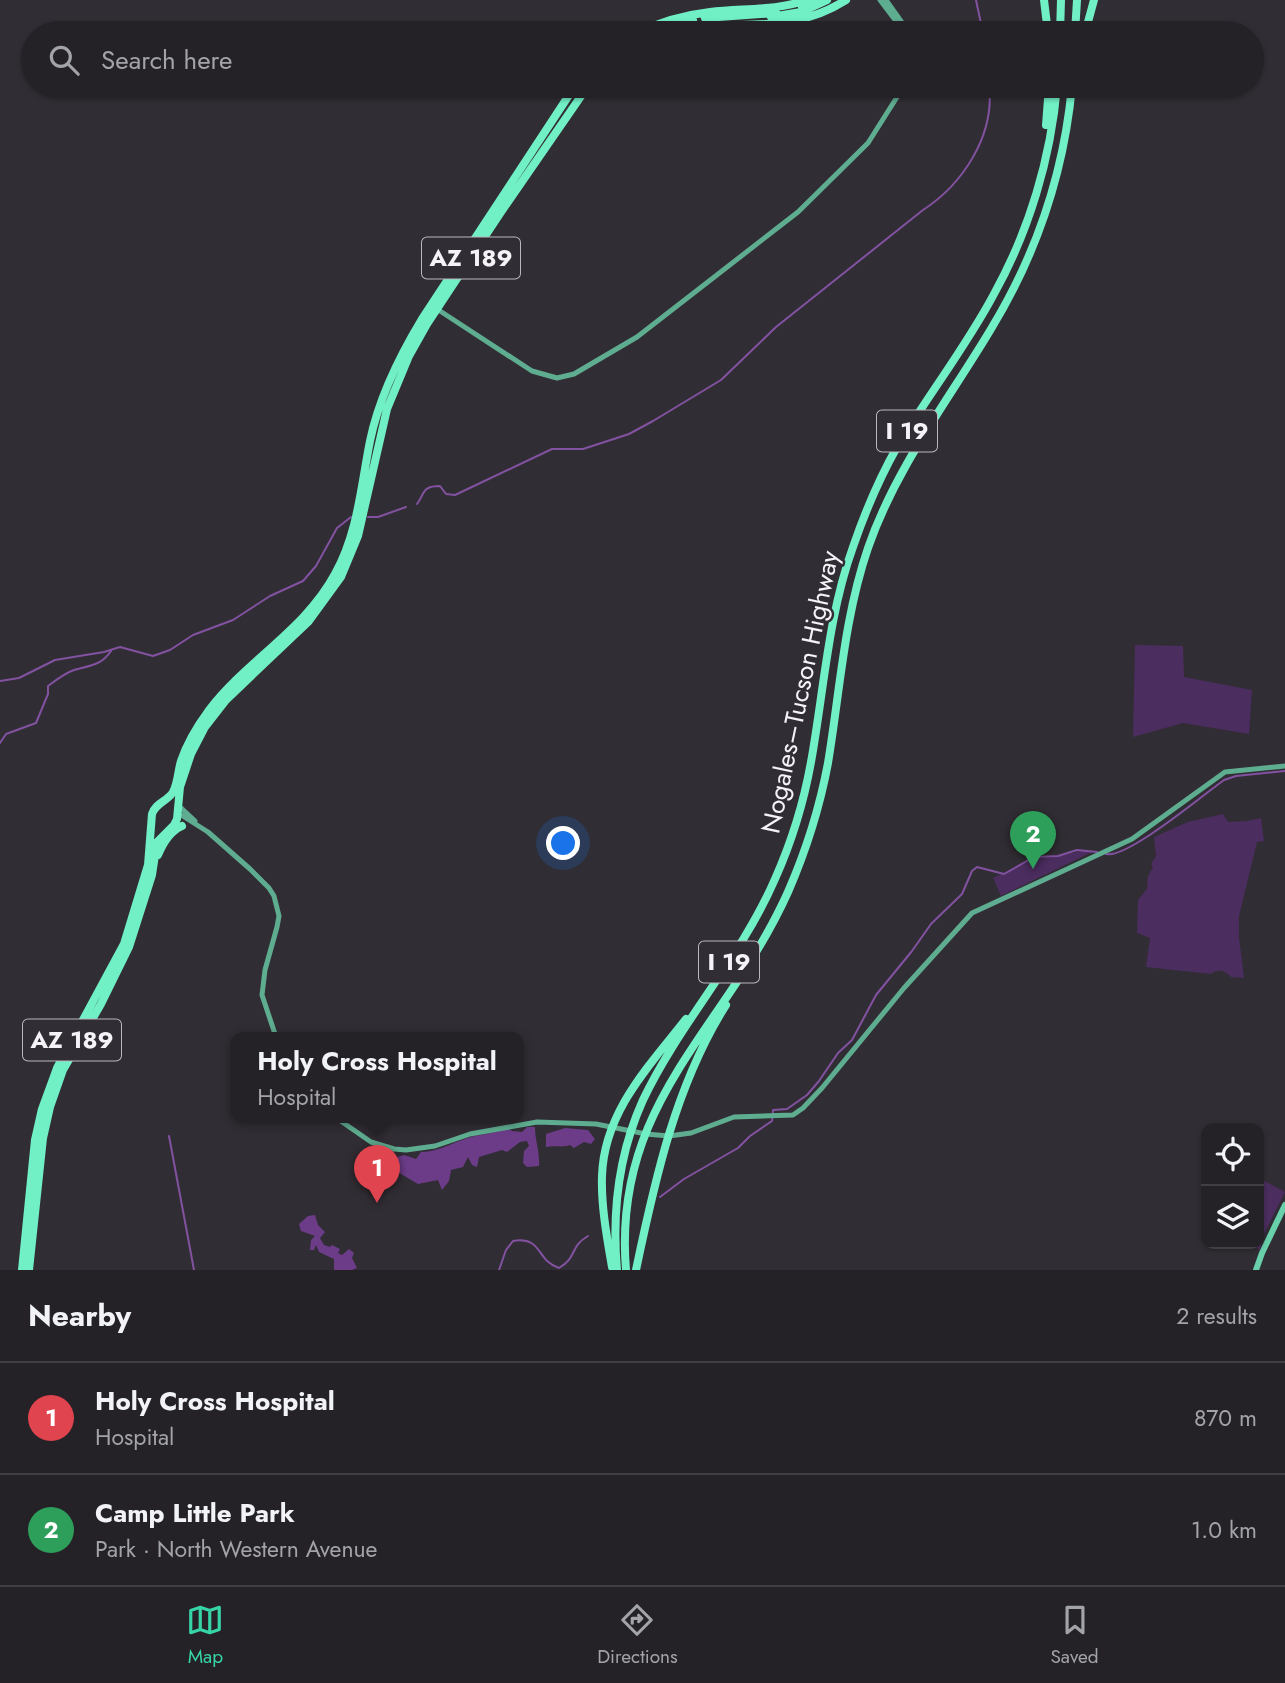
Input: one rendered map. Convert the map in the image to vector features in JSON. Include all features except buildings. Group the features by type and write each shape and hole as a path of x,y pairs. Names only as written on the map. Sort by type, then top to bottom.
{"highway":[{"path":"668,21 692,15 777,8 807,0"},
{"path":"688,21 780,13 819,0"},
{"path":"722,21 781,16 800,12 827,0"},
{"path":"797,21 812,17 846,0"},
{"path":"1044,0 1047,21"},
{"path":"1060,21 1061,0"},
{"path":"1076,21 1077,0"},
{"path":"1088,21 1094,0"},
{"name":"AZ 189","path":"22,1270 35,1140 41,1109 57,1068 124,944 148,865 155,807 173,792 182,759 227,694 296,626 323,594 341,563 362,519 370,444 386,389 422,319 565,98"},
{"path":"532,151 571,98"},
{"name":"AZ 189","path":"437,309 578,98"},
{"path":"1010,261 1026,216 1039,166 1049,98"},
{"name":"Nogales–Tucson Highway","path":"614,1270 616,1202 635,1121 643,1100 667,1058 761,909 795,827 811,763 834,613 850,553 873,495 898,446 977,324 1010,261 1025,225 1044,165 1054,98"},
{"name":"Nogales–Tucson Highway","path":"626,1270 625,1219 641,1143 677,1069 748,966 788,891 822,788 846,630 862,566 876,526 918,441 991,330 1026,265 1053,190 1062,155 1071,98"},
{"path":"405,354 430,313 437,309 438,300 463,257"},
{"name":"AZ 189","path":"356,533 384,420 405,354"},
{"name":"AZ 189","path":"29,1270 43,1138 50,1107 63,1070 101,1004 129,947 152,875 157,842 171,828 178,809 186,767 200,730"},
{"path":"162,802 171,803 178,809"},
{"path":"152,820 159,828 171,828"},
{"path":"152,875 163,843 183,826"},
{"path":"636,1270 669,1136 682,1095 700,1052 745,976 748,966"},
{"path":"614,1270 602,1186 602,1166 611,1127 635,1085 725,968"}],"main road":[{"path":"1256,1270 1285,1205"}],"street":[{"path":"880,0 893,12"},
{"path":"886,0 899,21"},
{"path":"437,309 532,371 550,377 566,377 637,337 798,212 868,143 896,98"},
{"path":"344,1123 371,1142 406,1150 435,1146 470,1134 537,1122 575,1122 646,1135 669,1136 691,1133 734,1117 788,1117 798,1112 820,1090 904,988 972,913 1132,839 1225,772 1285,766"},
{"path":"178,809 269,888 277,906 277,927 262,984 265,1006 274,1032"},
{"path":"171,828 183,826 199,830 213,838"}],"shaded area":[{"path":"1135,645 1183,646 1184,677 1252,690 1249,734 1183,723 1133,737"},
{"path":"1223,814 1228,822 1261,818 1264,841 1257,842 1239,916 1244,978 1231,977 1222,971 1211,974 1146,967 1150,938 1137,933 1138,900 1147,889 1148,876 1153,867 1151,864 1156,856 1154,837 1188,822"},
{"path":"1081,851 1092,852 1001,896 993,878 1034,858 1056,857"},
{"path":"527,1127 535,1127 539,1166 527,1167 523,1163 524,1151 529,1146 527,1141 520,1142 507,1152 502,1150 479,1157 477,1167 472,1165 468,1157 463,1167 451,1170 449,1181 442,1190 438,1180 418,1184 391,1168 394,1158 404,1155 416,1159 421,1152 468,1138 508,1128 522,1132"},
{"path":"565,1128 588,1130 595,1139 591,1144 584,1142 574,1148 570,1145 546,1147 546,1134"},
{"path":"1264,1181 1285,1192 1264,1234"},
{"path":"315,1215 318,1225 325,1232 320,1238 324,1245 340,1249 338,1253 342,1255 349,1249 354,1253 352,1258 357,1268 334,1270 334,1259 319,1252 316,1245 314,1250 310,1250 311,1240 315,1236 301,1231 299,1224 308,1216"}],"waterway":[{"path":"976,0 980,21"},
{"path":"417,504 430,487 440,486 446,494 455,495 552,449 583,449 629,434 721,380 776,327 951,187 973,157 981,140 987,122 990,98"},
{"path":"368,517 378,517 406,507"},
{"path":"0,681 19,678 55,660 120,647 153,656 170,650 193,635 233,620 270,596 303,581 316,566 337,528 351,517"},
{"path":"0,743 6,734 36,723 48,694 48,686 71,671 99,662 111,651"},
{"path":"1106,854 1116,853 1147,837 1224,780 1236,776 1285,771"},
{"path":"660,1197 684,1179 738,1148 772,1121 773,1110 787,1109 807,1095 838,1053 852,1040 876,995 931,924 962,894 972,871 977,867 1004,874 1034,857 1058,856 1077,850 1097,852"},
{"path":"169,1136 194,1270"},
{"path":"499,1270 506,1250 513,1241 530,1242 546,1260 559,1268 588,1236"}],"place":[{"name":"Camp Little Park","path":"1033,869"},
{"name":"Holy Cross Hospital","path":"377,1203"}]}
